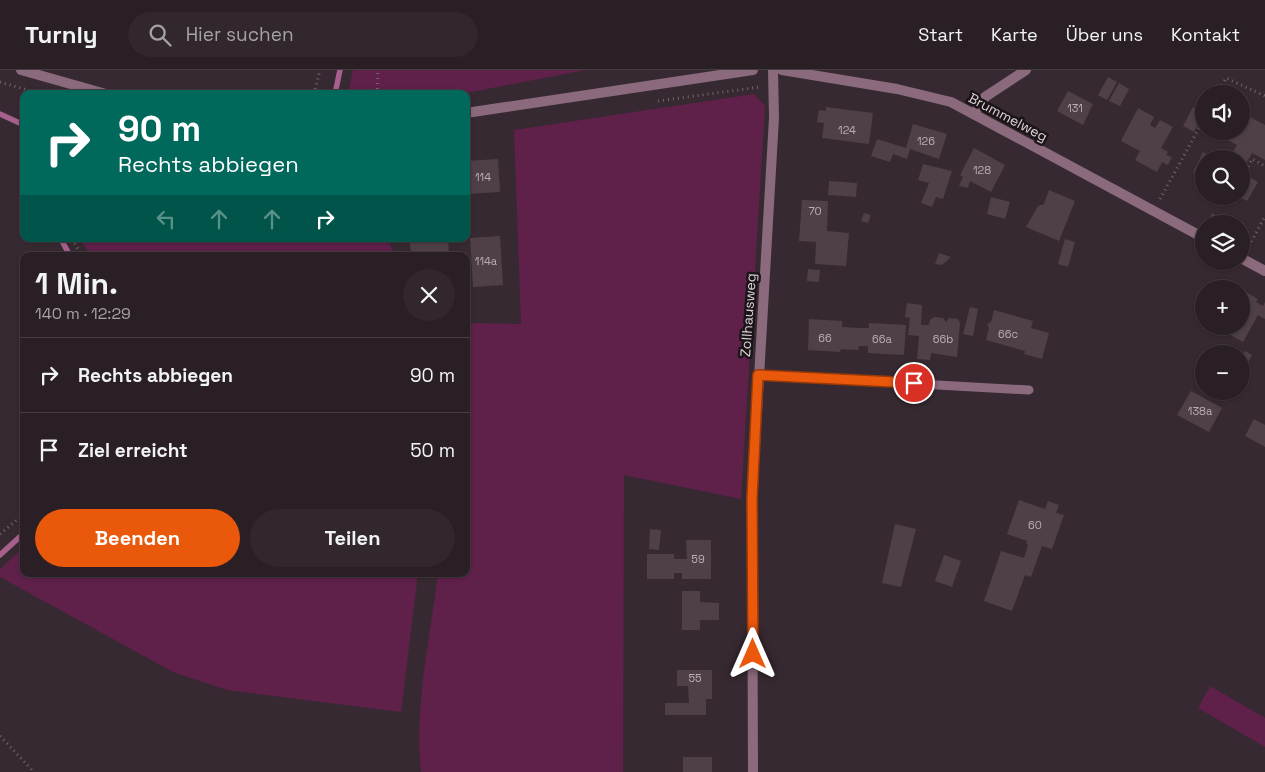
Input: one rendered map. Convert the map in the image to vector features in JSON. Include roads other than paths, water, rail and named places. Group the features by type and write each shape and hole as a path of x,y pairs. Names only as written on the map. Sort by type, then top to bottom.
{"street":[{"path":"21,70 92,90"},
{"path":"470,112 753,70"},
{"name":"Zollhausweg","path":"754,772 752,498 774,118 773,70"},
{"name":"Brummelweg","path":"782,70 896,89 951,102 1195,233"},
{"path":"974,114 985,97 1026,70"},
{"path":"1250,263 1265,271"}],"lane":[{"path":"758,375 1029,390"}],"waterway":[{"path":"336,90 340,70"},
{"path":"0,114 20,123"},
{"path":"63,242 68,252"},
{"path":"0,555 20,537"}]}
